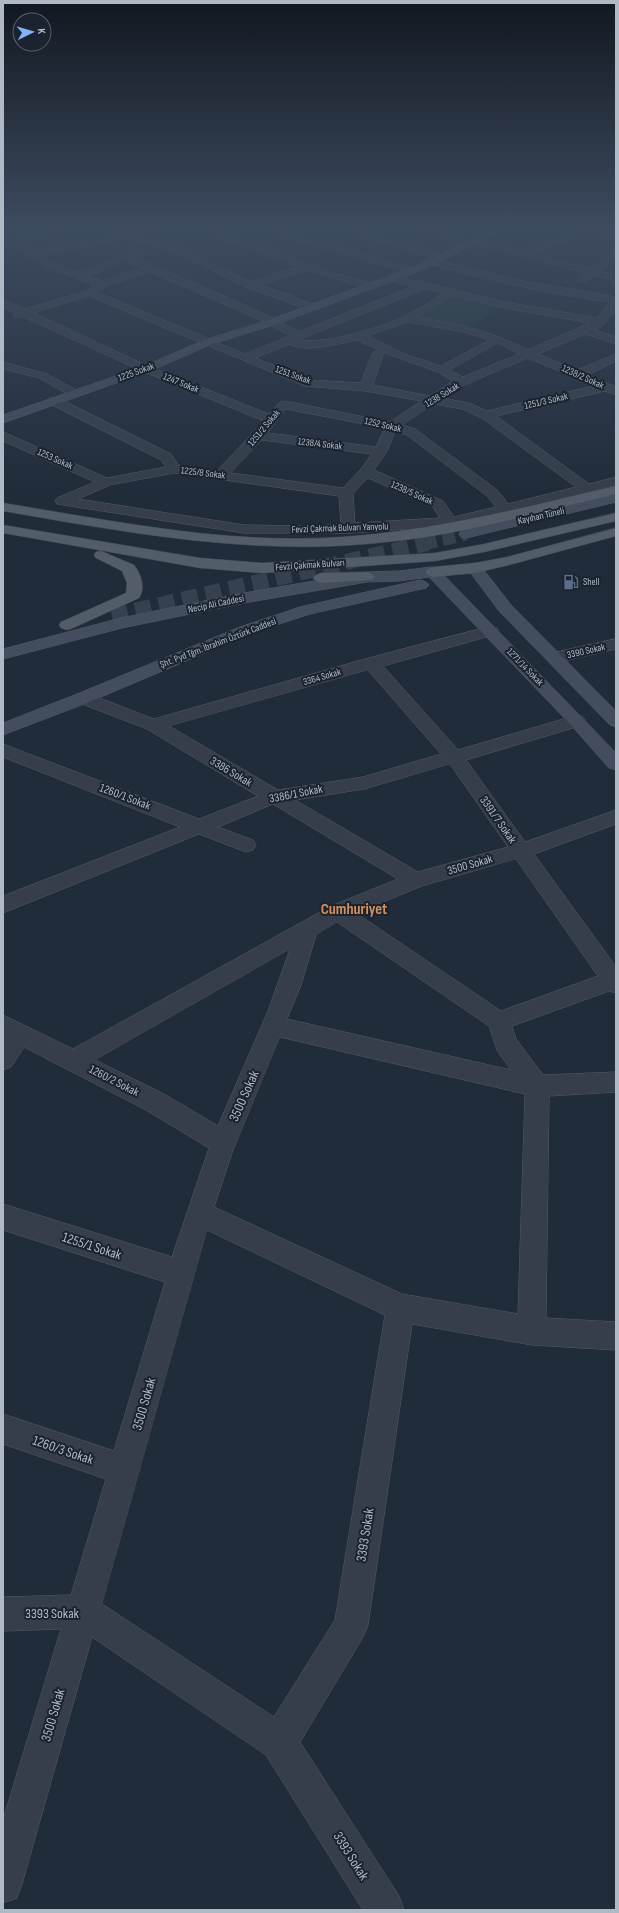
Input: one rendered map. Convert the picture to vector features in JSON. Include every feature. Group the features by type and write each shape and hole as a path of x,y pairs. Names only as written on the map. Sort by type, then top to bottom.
{"main road":[{"name":"Fevzi Çakmak Bulvarı","path":"3,507 116,526 210,539 288,543 387,538 456,527 616,490"},
{"path":"3,501 53,501"},
{"name":"Fevzi Çakmak Bulvarı","path":"3,529 64,541 200,563 262,568 435,557 484,548 616,517"},
{"path":"437,576 510,561 615,534"},
{"path":"64,541 113,560 129,568 136,583 133,595 67,625"},
{"path":"113,560 199,574 256,577 367,577"}],"street":[{"path":"10,318 23,313"},
{"name":"1247 Sokak","path":"25,313 146,369 272,420"},
{"name":"1251 Sokak","path":"139,313 309,383 366,387 432,401 465,406 486,415 586,488"},
{"path":"253,313 273,322 298,336"},
{"name":"1225 Sokak","path":"3,419 146,369 208,342 297,313"},
{"path":"245,358 357,313"},
{"path":"285,341 312,345 358,336 407,319 416,313"},
{"path":"551,313 600,322"},
{"name":"1238 Sokak","path":"392,426 432,401 454,385 585,330 600,322 609,313"},
{"name":"1238/2 Sokak","path":"407,319 466,329 498,339 528,354 579,374 611,389"},
{"path":"466,329 479,321"},
{"path":"585,330 616,341"},
{"path":"358,336 400,356 442,370 463,382"},
{"name":"1238 Sokak","path":"442,370 498,339"},
{"path":"366,387 378,354 385,348"},
{"path":"579,374 616,357"},
{"path":"4,364 43,376 75,393"},
{"name":"1251/2 Sokak","path":"221,475 259,436 284,405 309,383"},
{"name":"1251/3 Sokak","path":"486,415 611,389"},
{"name":"1225/8 Sokak","path":"54,401 166,457 175,470 346,493"},
{"name":"1252 Sokak","path":"284,405 392,426 411,432 492,494 504,508"},
{"path":"350,529 348,523 346,493 366,472 380,451 392,426"},
{"name":"1253 Sokak","path":"3,436 106,482"},
{"name":"1238/4 Sokak","path":"259,436 380,451"},
{"path":"53,501 106,482 175,470"},
{"name":"1238/5 Sokak","path":"366,472 438,504 450,522"},
{"name":"Fevzi Çakmak Bulvarı Yanyolu","path":"53,501 244,529 350,529 450,522 616,482"},
{"name":"Kayıhan Tüneli","path":"466,534 616,498"},
{"path":"475,568 505,608 616,720"},
{"name":"Necip Ali Caddesi","path":"3,654 121,623 244,598 367,577 437,576"},
{"name":"1271/14 Sokak","path":"437,576 577,721 616,764"},
{"name":"Şht. Pyd Tğm. İbrahim Öztürk Caddesi","path":"3,729 84,698 254,627 306,610 437,576"},
{"path":"3,642 67,625 112,616"},
{"name":"3364 Sokak","path":"153,724 491,631"},
{"name":"3390 Sokak","path":"555,658 616,644"},
{"name":"3391/7 Sokak","path":"371,663 454,757 614,982"},
{"name":"3386 Sokak","path":"84,698 153,724 273,797 416,880"},
{"name":"3386/1 Sokak","path":"3,905 273,797 364,783 577,721"},
{"name":"1260/1 Sokak","path":"3,750 246,845"},
{"name":"3500 Sokak","path":"73,1060 338,912 416,880 520,851 616,817"},
{"path":"338,912 499,1021 505,1043 537,1086 532,1331"},
{"name":"3500 Sokak","path":"3,1884 199,1213 223,1143 274,1026 298,962 306,931"},
{"path":"499,1021 614,982"},
{"path":"274,1026 537,1086 616,1082"},
{"path":"3,1060 11,1029"},
{"name":"1260/2 Sokak","path":"11,1029 155,1102 223,1143"},
{"path":"199,1213 400,1308 532,1331 616,1336"},
{"name":"1255/1 Sokak","path":"3,1217 182,1274"},
{"name":"3393 Sokak","path":"279,1742 351,1625 400,1308"},
{"name":"1260/3 Sokak","path":"3,1429 124,1470"},
{"name":"3393 Sokak","path":"3,1614 83,1611 279,1742 385,1910"}],"green space":[{"path":"416,313 492,313 466,329 407,319"}],"tunnel":[{"path":"424,544 466,534"},
{"path":"112,616 428,543"}],"place":[{"name":"Shell","path":"571,582"}],"district":[{"name":"Cumhuriyet","path":"354,909"}]}
